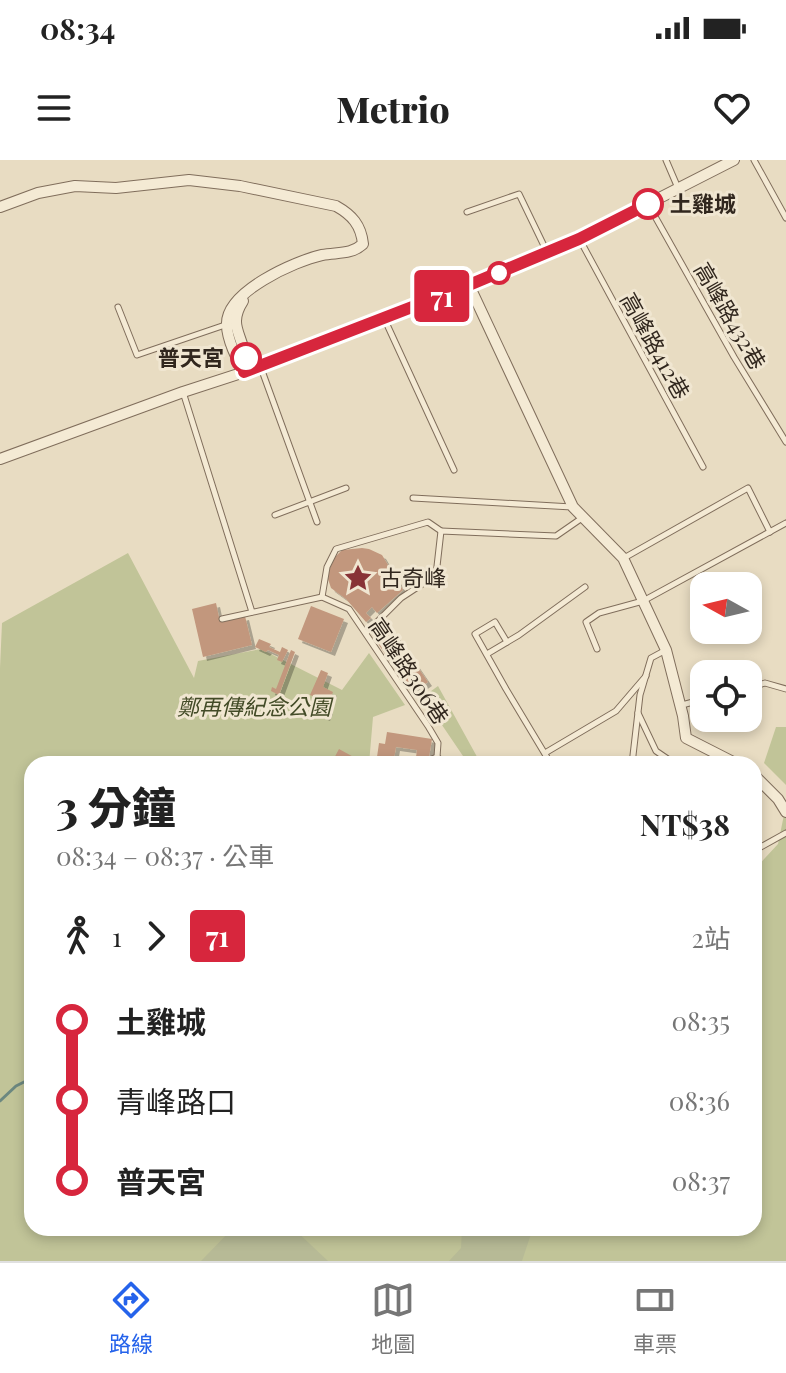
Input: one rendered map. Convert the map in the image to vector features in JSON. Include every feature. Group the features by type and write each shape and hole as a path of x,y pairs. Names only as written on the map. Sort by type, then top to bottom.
{"street":[{"path":"0,459 260,367 548,253 734,160"},
{"path":"0,207 38,193 75,186 116,188 189,180 240,186 336,206 347,212 362,234 363,244 355,251 320,256 271,275 249,290 230,309 226,325 236,359 244,372"},
{"path":"469,285 573,507 623,558 666,650 681,705 686,738 721,756"},
{"path":"244,372 246,358 234,322 249,290"},
{"path":"762,783 786,812"}],"lane":[{"path":"666,160 679,189"},
{"path":"754,160 786,218"},
{"path":"467,212 519,194 548,253"},
{"name":"高峰路432巷","path":"648,204 786,442"},
{"name":"高峰路412巷","path":"579,239 703,467"},
{"path":"118,307 137,355 226,325"},
{"path":"384,318 454,470"},
{"path":"260,367 317,522"},
{"path":"183,392 252,612"},
{"path":"275,515 346,488"},
{"path":"623,558 748,488 770,532"},
{"path":"413,498 573,507"},
{"path":"222,619 322,597 327,567 336,549 428,522 441,531 556,536 583,518"},
{"path":"597,649 586,622 599,613 643,601 786,523"},
{"path":"366,633 401,598 436,575 441,531"},
{"path":"487,654 585,587"},
{"name":"高峰路306巷","path":"322,597 349,609 428,726 438,743 437,756"},
{"path":"507,642 495,622 475,634 547,756"},
{"path":"633,756 640,695 651,658 666,650"},
{"path":"545,753 616,711 646,676"},
{"path":"762,684 786,689"},
{"path":"681,705 690,703"},
{"path":"638,712 656,751 661,756"},
{"path":"762,846 786,833"}],"green space":[{"name":"鄭再傳紀念公園","path":"128,553 194,678 198,661 261,649 342,690 369,653 405,705 373,717 370,756 24,756 24,1236 762,1236 762,861 778,844 786,805 786,1261 0,1261 2,623"},
{"path":"438,686 477,756 463,756 423,697"},
{"path":"776,727 786,727 786,785 764,763"},
{"path":"225,1236 301,1236 328,1261 201,1261"},
{"path":"462,1236 530,1236 522,1261 449,1261 461,1248"}],"building":[{"path":"362,548 382,555 403,590 377,613 372,607 366,613 371,618 366,622 346,599 331,588 328,579 335,557 342,550"},
{"path":"216,603 220,622 245,616 252,645 203,657 192,609"},
{"path":"311,606 344,619 331,652 298,639"},
{"path":"386,621 428,682 412,693 370,632"},
{"path":"259,639 280,652 282,647 288,650 282,662 277,660 279,655 255,647"},
{"path":"291,650 295,652 279,695 271,691 272,687 276,689"},
{"path":"321,670 328,673 323,687 333,692 326,708 329,710 326,717 317,713 322,700 310,695"},
{"path":"387,732 432,739 429,756 416,756 417,750 396,747 394,756 377,756 379,743 385,744"},
{"path":"339,749 352,756 335,756"}],"waterway":[{"path":"0,1101 24,1082"}],"bus line":[{"name":"71","path":"246,358 244,372 469,285 579,239 648,204"}],"place":[{"name":"土雞城","path":"648,204"},
{"name":"普天宮","path":"246,358"},
{"name":"古奇峰","path":"358,578"}]}
